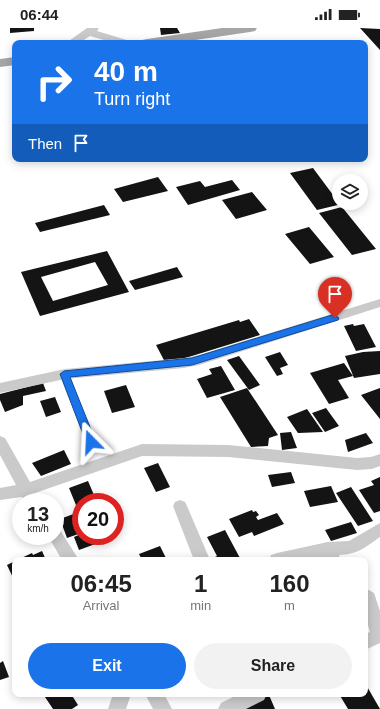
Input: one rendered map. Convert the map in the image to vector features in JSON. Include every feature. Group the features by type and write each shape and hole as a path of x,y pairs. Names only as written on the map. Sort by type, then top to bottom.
{"main road":[{"path":"167,40 250,28"},
{"path":"0,63 12,61"}],"street":[{"path":"76,40 91,30 118,40"},
{"path":"0,388 64,374 184,363 199,360 380,303"},
{"path":"0,442 28,493"},
{"path":"36,493 82,469 137,451 228,451 357,464 372,463 380,460"},
{"path":"0,494 12,495"},
{"path":"180,506 201,557"},
{"path":"304,557 331,554 352,548 380,529"},
{"path":"61,545 69,557"},
{"path":"368,598 375,637"},
{"path":"117,709 121,697"},
{"path":"156,697 163,709"},
{"path":"227,709 252,697"}],"lane":[{"path":"64,374 91,442"}],"building":[{"path":"10,28 34,28 34,31 10,33"},
{"path":"160,28 177,28 180,33 161,35"},
{"path":"360,28 380,29 380,50"},
{"path":"313,168 332,194 332,206 317,210 290,173"},
{"path":"158,177 168,191 123,202 114,189"},
{"path":"232,180 240,190 188,205 176,187 200,181 205,187"},
{"path":"252,192 267,210 236,219 222,200"},
{"path":"104,205 110,215 40,232 35,223"},
{"path":"332,210 344,210 376,249 352,255 319,213"},
{"path":"309,227 334,257 310,264 285,234"},
{"path":"107,251 129,292 40,316 21,272","holes":["95,262 108,285 53,301 41,277"]},
{"path":"177,267 183,277 135,290 129,281"},
{"path":"249,319 260,335 166,364 156,345 239,320 240,322"},
{"path":"353,324 354,326 364,324 376,347 356,351 344,326"},
{"path":"380,351 380,374 354,378 345,356 363,352"},
{"path":"280,352 288,365 280,368 283,374 277,376 265,357"},
{"path":"239,356 260,385 249,390 227,360"},
{"path":"344,363 353,376 338,380 349,398 329,404 310,373"},
{"path":"221,366 235,390 207,398 197,379 212,374 209,369"},
{"path":"43,383 46,391 23,396 23,405 5,412 0,400 0,394"},
{"path":"126,385 135,407 112,413 104,391"},
{"path":"247,388 278,435 269,438 268,446 251,447 220,397"},
{"path":"380,388 380,419 361,395"},
{"path":"55,397 61,412 46,417 40,401"},
{"path":"326,408 339,426 325,432 312,413"},
{"path":"307,409 323,432 298,433 287,417"},
{"path":"291,432 297,448 282,450 280,433"},
{"path":"366,433 373,443 348,452 345,440"},
{"path":"64,450 71,464 41,476 32,463"},
{"path":"158,463 170,487 156,492 144,468"},
{"path":"291,472 295,483 272,487 268,475"},
{"path":"380,477 380,511 374,513 359,490 374,485 371,481"},
{"path":"88,481 93,493 72,493 72,495 69,488"},
{"path":"331,486 338,502 310,507 304,491"},
{"path":"351,487 373,521 358,526 336,493"},
{"path":"252,510 253,512 256,511 259,515 256,517 258,520 277,513 284,524 254,536 252,532 239,537 229,519"},
{"path":"72,515 72,536 67,538 64,530 64,518"},
{"path":"351,522 357,533 331,541 325,530"},
{"path":"225,530 239,557 215,557 217,556 207,537"},
{"path":"77,545 93,545 79,550"},
{"path":"160,546 166,557 140,557 139,554"},
{"path":"42,551 45,557 23,557 32,553 33,555"},
{"path":"12,562 12,576 7,565"},
{"path":"3,661 9,677 0,680 0,663"},
{"path":"368,688 380,709 348,709 341,697 368,697"},
{"path":"45,697 73,697 78,705 72,709 53,709"},
{"path":"264,697 270,697 275,709 235,709"}],"route":[{"path":"91,442 64,374 192,362 335,318"}]}
